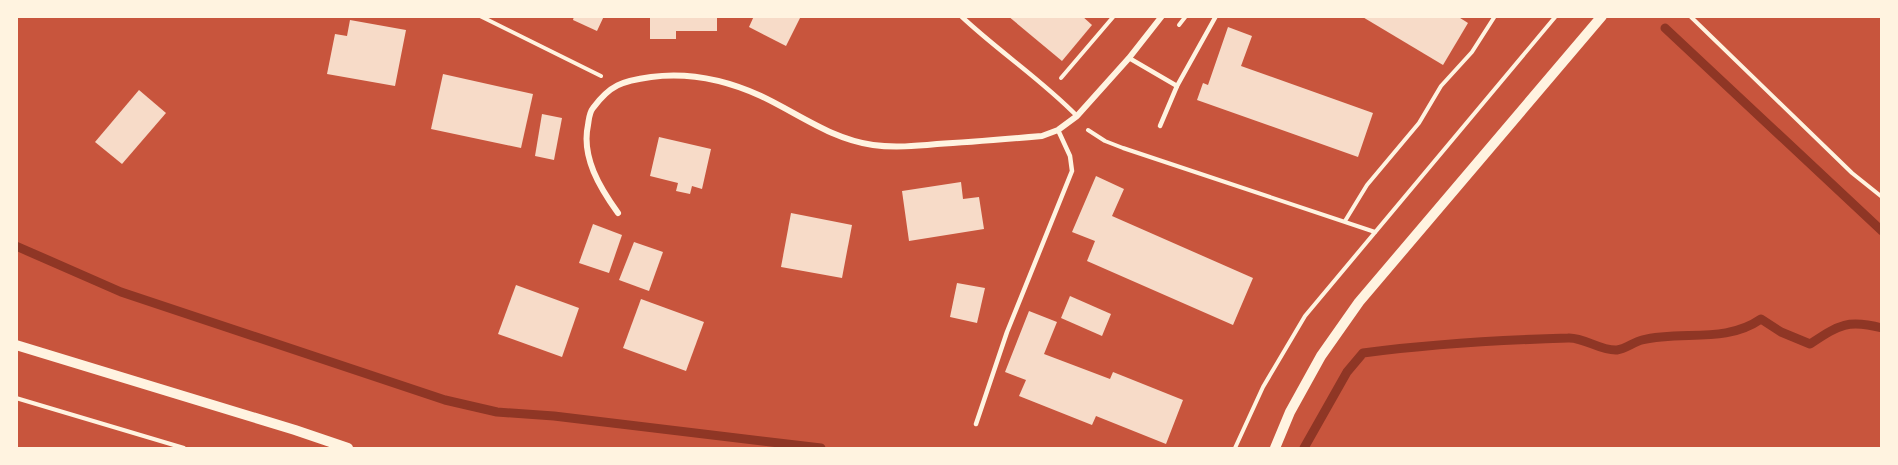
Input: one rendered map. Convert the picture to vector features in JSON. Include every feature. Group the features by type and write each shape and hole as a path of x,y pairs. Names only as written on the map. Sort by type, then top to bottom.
{"street":[{"path":"618,213 602,192 592,168 585,137 591,111 606,91 633,80 664,75 696,76 731,83 762,96 816,126 844,138 874,145 903,147 1042,136 1058,130 1077,116 1129,58 1162,16"},
{"path":"1275,448 1290,412 1321,356 1359,302 1602,16"},
{"path":"16,345 348,448"}],"lane":[{"path":"961,16 981,35 1051,90 1077,116"},
{"path":"1160,126 1177,86 1216,16"},
{"path":"1129,58 1177,86"},
{"path":"976,424 1007,332 1072,171 1070,156 1058,130"}],"path":[{"path":"480,16 620,85"},
{"path":"1051,90 1114,16"},
{"path":"1345,221 1367,185 1419,123 1441,86 1472,51 1495,16"},
{"path":"1235,448 1263,387 1305,316 1556,16"},
{"path":"1690,16 1852,173 1881,197"},
{"path":"1077,116 1090,132 1114,145 1375,232"},
{"path":"16,398 184,448"}],"building":[{"path":"574,16 604,16 597,31 573,20"},
{"path":"650,16 717,16 717,31 676,31 676,39 650,39"},
{"path":"754,16 801,16 786,46 749,27"},
{"path":"1008,16 1082,16 1092,25 1062,61"},
{"path":"1361,16 1457,16 1468,23 1443,65"},
{"path":"350,20 406,30 395,86 327,74 335,34 347,36"},
{"path":"1228,27 1252,36 1241,66 1373,113 1358,157 1197,100 1203,83 1208,85"},
{"path":"443,74 533,94 521,148 431,129"},
{"path":"139,90 166,113 122,164 95,142"},
{"path":"542,114 562,118 554,160 535,156"},
{"path":"659,137 711,149 702,189 692,186 690,194 676,191 678,183 650,176"},
{"path":"1096,176 1124,189 1112,216 1253,278 1233,325 1087,261 1095,241 1072,232"},
{"path":"961,182 963,199 979,197 984,229 909,241 902,191"},
{"path":"791,213 852,225 842,278 781,267"},
{"path":"593,224 622,235 609,273 579,263"},
{"path":"634,242 663,252 649,291 619,280"},
{"path":"957,283 985,288 977,323 950,317"},
{"path":"516,285 579,308 562,357 498,334"},
{"path":"1070,296 1111,314 1102,336 1061,318"},
{"path":"641,299 704,322 686,371 623,348"},
{"path":"1029,311 1057,322 1044,354 1110,379 1113,372 1183,400 1166,444 1096,416 1092,425 1019,396 1026,380 1005,372"}],"waterway":[{"path":"1665,28 1882,231"},
{"path":"16,246 121,292 445,400 497,412 554,416 821,448"},
{"path":"1304,448 1347,372 1363,353 1465,343 1568,338 1617,350 1657,337 1718,334 1733,331 1747,327 1761,319 1781,332 1810,344 1836,328 1851,324 1882,328"}]}
